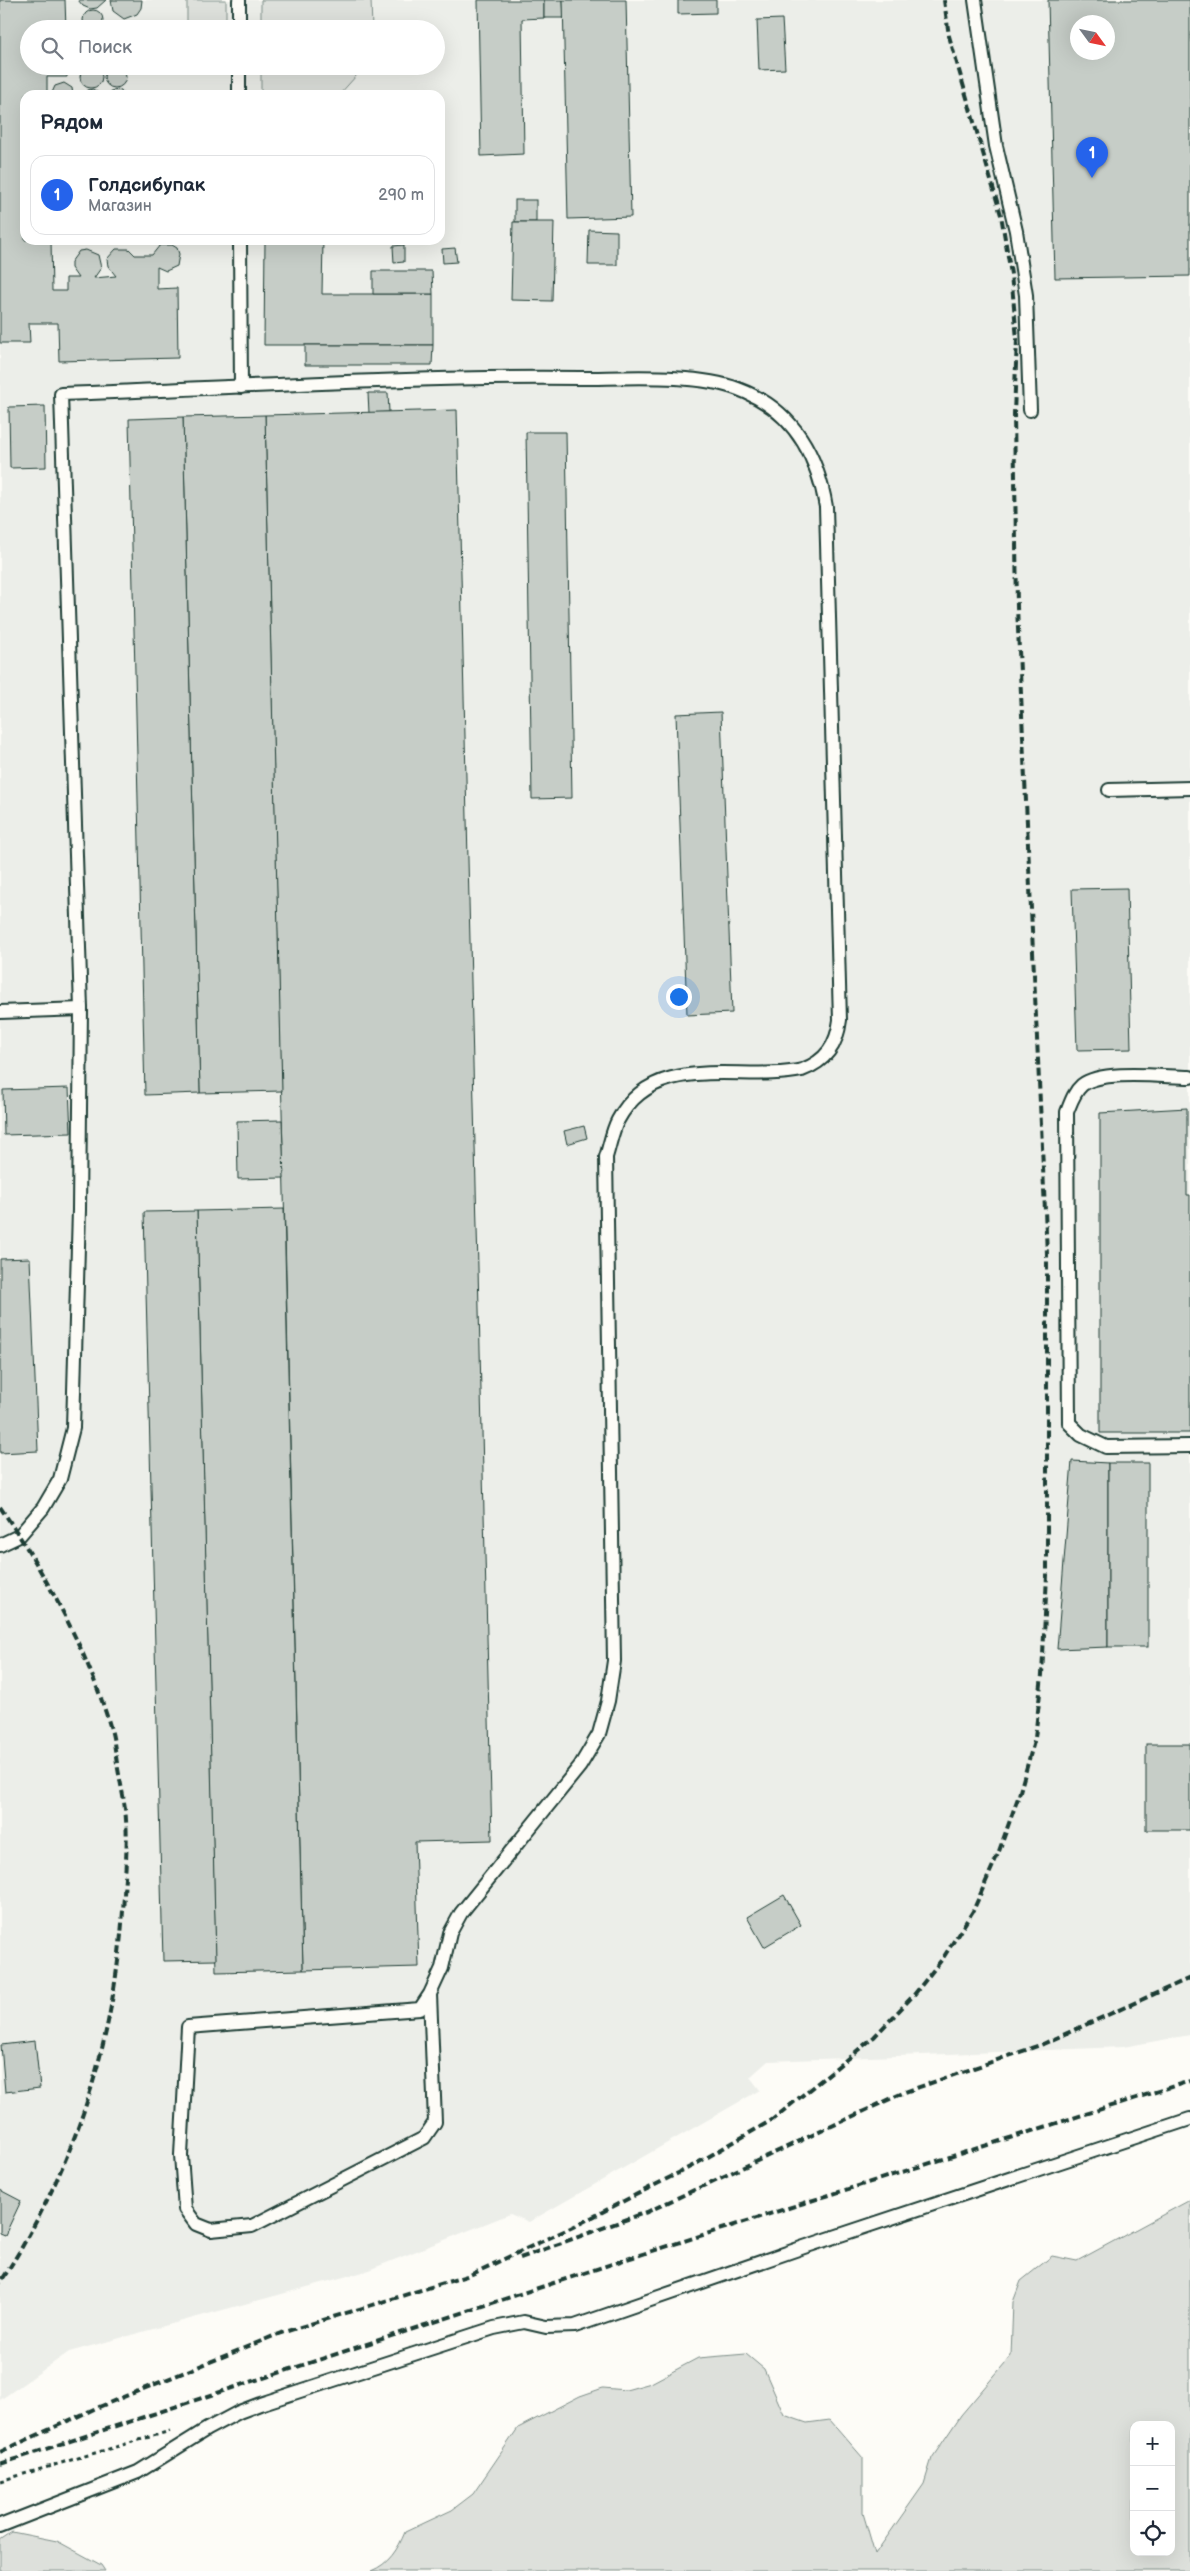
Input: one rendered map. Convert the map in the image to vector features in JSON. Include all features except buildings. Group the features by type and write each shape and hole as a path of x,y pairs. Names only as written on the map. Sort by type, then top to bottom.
{"lane":[{"path":"238,0 239,20"},
{"path":"975,0 996,146 1016,231 1026,295 1030,410"},
{"path":"239,75 239,90"},
{"path":"240,245 241,387"},
{"path":"0,1545 19,1536 44,1508 60,1480 73,1428 82,1010 61,394 510,377 704,381 738,389 760,399 782,416 798,433 812,455 821,478 826,507 840,1020 838,1033 827,1054 818,1062 802,1070 685,1074 662,1081 643,1092 630,1103 617,1122 606,1157 614,1660 608,1701 599,1734 580,1766 460,1913 450,1932 442,1968 430,1994 420,2009 188,2027 181,2155 185,2209 196,2224 211,2230 252,2226 424,2138 435,2122 430,1994"},
{"path":"1109,790 1190,788"},
{"path":"0,1012 82,1010"},
{"path":"1190,1077 1105,1076 1083,1084 1073,1096 1068,1112 1068,1122 1069,1423 1081,1435 1106,1447 1190,1446"},
{"path":"0,2526 138,2472 207,2429 239,2412 260,2404 494,2328 524,2322 546,2327 575,2326 804,2247 1190,2119"}],"path":[{"path":"0,2481 177,2429"}],"shaded area":[{"path":"0,0 1190,0 1190,2035 1123,2047 768,2061 750,2077 760,2090 529,2222 510,2214 366,2271 69,2352 0,2400"},
{"path":"187,0 226,0 226,20 187,20"},
{"path":"261,0 371,0 372,20 261,20"},
{"path":"261,75 357,75 343,90 261,90"},
{"path":"1190,2200 1190,2571 371,2571 388,2560 405,2532 452,2510 473,2494 518,2428 580,2396 603,2388 626,2390 651,2383 698,2358 746,2354 764,2369 784,2415 807,2423 830,2420 863,2458 863,2513 875,2554 924,2484 932,2458 961,2415 1011,2356 1013,2302 1021,2281 1052,2256 1077,2261"},
{"path":"12,2532 57,2541 101,2565 105,2571 0,2571 0,2540"}],"railway":[{"path":"0,2452 94,2409 281,2333 470,2275 577,2225 694,2165 772,2120 874,2037 913,1996 943,1958 973,1911 998,1854 1019,1795 1035,1738 1042,1675 1047,1575 1047,1254 1017,607 1014,414 1017,339 1011,274 1001,215 949,36 944,0"},
{"path":"0,1507 32,1557 63,1613 101,1698 113,1740 125,1806 127,1839 120,1948 102,2049 88,2098 51,2192 0,2283"},
{"path":"520,2258 647,2212 905,2092 1043,2044 1190,1978"},
{"path":"0,2464 627,2259 1190,2081"}],"place":[{"name":"Голдcибупак","path":"1092,178"}]}
